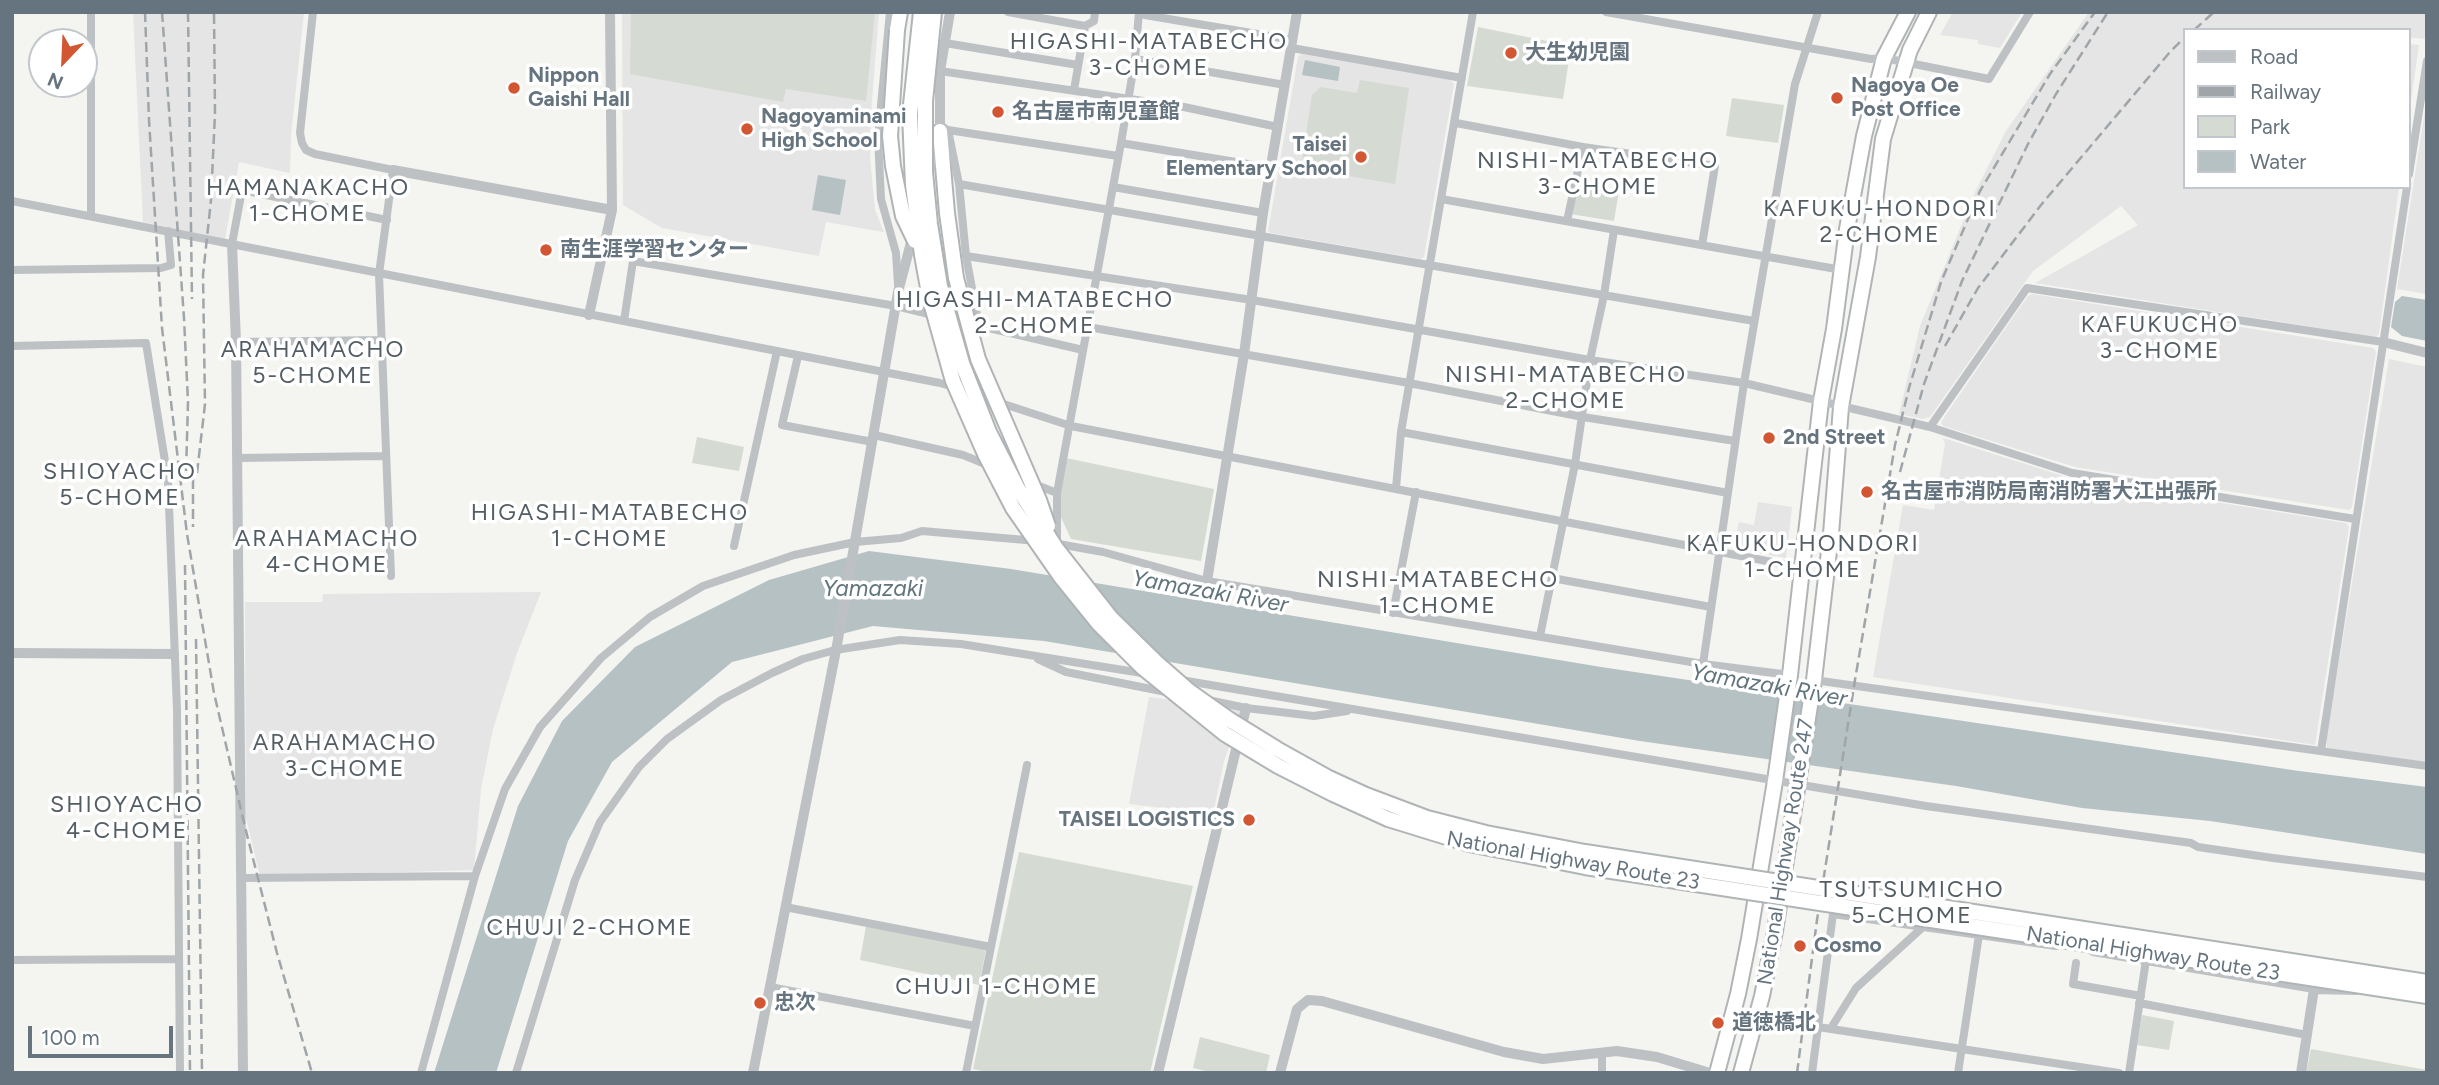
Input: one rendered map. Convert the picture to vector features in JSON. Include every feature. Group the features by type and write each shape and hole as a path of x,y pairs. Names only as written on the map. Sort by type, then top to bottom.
{"highway":[{"path":"900,12 890,136 903,216 922,255"},
{"name":"National Highway Route 23","path":"921,12 910,114 913,185 930,299 953,381 979,442 1013,508 1061,577 1099,624 1133,659 1186,705 1225,734 1332,794 1388,819 1469,844 1585,867 2427,998"},
{"name":"National Highway Route 23","path":"934,12 925,101 925,172 930,224 940,286 962,363 989,432 1017,487 1056,546 1111,618 1189,691 1277,750 1329,778 1427,818 1486,833 1585,852 2427,982"},
{"name":"National Highway Route 247","path":"1717,1073 1749,939 1776,776 1790,679 1821,401 1864,136 1884,58 1908,12"},
{"name":"National Highway Route 247","path":"1741,1073 1773,944 1813,683 1831,534 1841,407 1867,257 1883,139 1910,50 1929,12"},
{"path":"943,129 947,213 956,278 978,359 1056,546"}],"street":[{"path":"91,12 91,216"},
{"path":"313,12 300,133 306,150 314,154 393,170 612,210"},
{"path":"589,314 612,210 610,12"},
{"path":"890,12 878,137 881,199 896,253 898,292"},
{"path":"950,12 940,71 943,129 959,184 966,256 979,326"},
{"path":"1008,12 1085,26 1094,21 1095,12"},
{"path":"1207,581 1244,354 1263,213 1297,12"},
{"path":"1396,488 1409,383 1474,12"},
{"path":"1606,12 1871,59 1884,58 1989,79 2030,12"},
{"path":"1703,664 1744,383 1795,84 1818,12"},
{"path":"1056,546 1057,493 1121,142 1135,59 1139,13 1462,78"},
{"path":"1074,90 1085,26"},
{"path":"945,43 1078,65"},
{"path":"1135,59 1285,85"},
{"path":"2411,163 2424,95 2427,61"},
{"path":"940,71 1127,98 1278,127"},
{"path":"1456,123 1583,147 1715,166 1702,246"},
{"path":"755,1072 836,648 898,292 943,129"},
{"path":"943,129 1118,156"},
{"path":"1121,142 1272,168"},
{"path":"1567,221 1583,147"},
{"path":"391,576 379,274 393,170"},
{"path":"959,184 1754,321"},
{"path":"1113,187 1263,213"},
{"path":"2321,751 2407,189"},
{"path":"243,1073 236,342 232,244 242,190 387,220"},
{"path":"1441,199 1842,270"},
{"path":"12,201 953,387 1071,426 1803,568"},
{"path":"1540,636 1575,464 1590,360 1614,230"},
{"path":"12,270 160,268 171,265 168,231"},
{"path":"966,256 1252,300 1590,360 1744,383 1930,428 2072,472 2355,519"},
{"path":"624,321 633,261 896,306 1083,350"},
{"path":"1930,428 2027,288 2383,342 2427,353"},
{"path":"1088,327 1409,383 1583,417 1735,441"},
{"path":"236,342 382,340"},
{"path":"12,346 146,343 169,480 177,754 180,1073"},
{"path":"734,546 777,351"},
{"path":"798,356 782,425 963,455 1057,493"},
{"path":"1401,432 1728,493"},
{"path":"237,458 385,456"},
{"path":"1393,613 1416,492"},
{"path":"421,1073 475,876 505,789 527,746 551,713 601,658 650,617 704,586 794,555 901,538 922,531 1008,537 1090,549 1207,581 1790,679"},
{"path":"1552,578 1711,607"},
{"path":"516,1073 575,880 600,822 632,776 667,739 721,700 772,673 836,648 900,640 1026,654 1357,710 1776,776 1797,777 1926,806 2211,849 2427,877"},
{"path":"12,653 174,654"},
{"path":"1026,654 1066,672 1246,708 1314,716 1357,710"},
{"path":"1813,683 2427,766"},
{"path":"1158,1073 1246,708"},
{"path":"966,1073 1027,765"},
{"path":"241,878 475,876"},
{"path":"785,907 991,947"},
{"path":"1812,1073 1833,914 2146,960 2314,989 2360,990 2427,998"},
{"path":"1831,1028 1856,988 1924,926"},
{"path":"1958,1073 1979,935"},
{"path":"12,960 178,959"},
{"path":"2129,1073 2146,960"},
{"path":"2076,963 2073,984 2307,1035"},
{"path":"770,987 975,1027"},
{"path":"2301,1073 2314,989"},
{"path":"1280,1073 1297,1009 1308,1000 1322,1001 1461,1042 1517,1055 1543,1059 1617,1051 1657,1057 1710,1073"},
{"path":"1818,1027 2119,1073"},
{"path":"1602,1052 1602,1073"}],"shaded area":[{"path":"133,12 304,12 291,136 290,173 239,162 225,239 143,222"},
{"name":"Nagoyaminami High School","path":"622,12 879,12 870,157 875,210 884,232 826,222 819,256 662,228 623,205"},
{"path":"1953,12 2022,12 2000,48 1978,44 1978,40 1940,35"},
{"path":"2089,12 2427,12 2425,39 2411,37 2411,28 2184,28 2184,189 2399,189 2379,334 2376,337 2035,283 2138,225 2121,206 2033,271 1930,417 1923,419 1899,414 1920,326 1975,192 2006,131"},
{"path":"2411,44 2419,45 2411,100"},
{"name":"Taisei Elementary School","path":"1301,54 1450,80 1454,84 1424,257 1421,259 1268,231 1298,57"},
{"path":"2427,98 2427,294 2397,289"},
{"path":"2032,294 2373,348 2376,352 2352,507 2349,510 2075,467 1943,426 1941,422 2028,296"},
{"path":"2389,359 2427,367 2427,762 2327,748 2326,740"},
{"path":"1943,438 2073,479 2346,523 2349,527 2315,745 1873,677 1903,505 1934,510 1945,444"},
{"path":"1758,502 1792,507 1786,558 1733,548 1739,522 1754,525"},
{"path":"541,592 517,653 493,729 481,789 474,870 260,876 246,818 245,602 322,602 323,594"},
{"path":"1149,697 1238,708 1241,714 1224,761 1213,814 1129,804"}],"green space":[{"path":"631,12 875,12 866,101 786,89 783,102 630,74"},
{"path":"1478,27 1571,46 1563,99 1467,86"},
{"path":"1360,80 1409,88 1395,184 1301,168 1312,95 1321,87 1357,93"},
{"path":"1732,98 1784,105 1778,143 1726,136"},
{"path":"1577,181 1619,191 1614,221 1570,214"},
{"path":"697,437 744,447 739,471 692,463"},
{"path":"1066,458 1214,489 1201,561 1071,539 1060,515 1060,493"},
{"path":"1019,852 1193,886 1150,1073 991,1073 973,1069"},
{"path":"866,926 986,949 979,985 860,960"},
{"path":"2142,1015 2174,1021 2169,1050 2137,1045"},
{"path":"1200,1037 1270,1055 1266,1073 1214,1073 1193,1068"},
{"path":"2311,1049 2427,1070 2427,1073 2306,1073"}],"water":[{"path":"1305,60 1340,67 1338,81 1302,75"},
{"path":"818,175 846,180 840,215 812,210"},
{"path":"2402,296 2427,300 2427,341 2402,336 2391,327 2395,302"},
{"name":"Yamazaki","path":"869,551 1011,569 1601,667 2299,771 2427,787 2427,854 2210,821 2082,808 1956,786 1640,741 1044,641 873,626 732,662 612,762 568,841 496,1073 434,1073 518,806 562,721 635,647 769,580"}],"railway":[{"path":"145,12 162,328 187,534 214,693 245,827 277,953 312,1073"},
{"path":"162,12 184,318 188,402 186,474"},
{"path":"188,12 192,299"},
{"path":"197,473 205,404 203,275 211,200 215,113 214,12"},
{"path":"1797,1073 1817,920 1855,680 1895,445 1909,388 1941,282 1980,191 2050,74 2095,12"},
{"path":"1900,472 1924,384 1962,281 2028,144 2108,12"},
{"path":"2196,28 2214,12"},
{"path":"1945,346 1978,288 2041,205 2184,38"},
{"path":"193,464 193,527"},
{"path":"185,565 190,1073"},
{"path":"196,639 202,1073"}],"place":[{"name":"大生幼児園","path":"1511,53"},
{"name":"Nippon Gaishi Hall","path":"514,88"},
{"name":"Nagoya Oe Post Office","path":"1837,98"},
{"name":"名古屋市南児童館","path":"998,112"},
{"name":"Nagoyaminami High School","path":"747,129"},
{"name":"Taisei Elementary School","path":"1361,157"},
{"name":"南生涯学習センター","path":"546,250"},
{"name":"2nd Street","path":"1769,438"},
{"name":"名古屋市消防局南消防署大江出張所","path":"1867,492"},
{"name":"TAISEI LOGISTICS","path":"1249,820"},
{"name":"Cosmo","path":"1800,946"},
{"name":"忠次","path":"760,1003"},
{"name":"道徳橋北","path":"1718,1023"}],"district":[{"name":"HIGASHI-MATABECHO 3-CHOME","path":"1149,55"},
{"name":"NISHI-MATABECHO 3-CHOME","path":"1598,174"},
{"name":"HAMANAKACHO 1-CHOME","path":"308,201"},
{"name":"KAFUKU-HONDORI 2-CHOME","path":"1880,222"},
{"name":"HIGASHI-MATABECHO 2-CHOME","path":"1035,313"},
{"name":"KAFUKUCHO 3-CHOME","path":"2160,338"},
{"name":"ARAHAMACHO 5-CHOME","path":"313,363"},
{"name":"NISHI-MATABECHO 2-CHOME","path":"1566,388"},
{"name":"SHIOYACHO 5-CHOME","path":"120,485"},
{"name":"HIGASHI-MATABECHO 1-CHOME","path":"610,526"},
{"name":"ARAHAMACHO 4-CHOME","path":"327,552"},
{"name":"KAFUKU-HONDORI 1-CHOME","path":"1803,557"},
{"name":"NISHI-MATABECHO 1-CHOME","path":"1438,593"},
{"name":"ARAHAMACHO 3-CHOME","path":"345,756"},
{"name":"SHIOYACHO 4-CHOME","path":"127,818"},
{"name":"TSUTSUMICHO 5-CHOME","path":"1912,903"},
{"name":"CHUJI 2-CHOME","path":"590,928"},
{"name":"CHUJI 1-CHOME","path":"997,987"}],"water label":[{"name":"Yamazaki River","path":"1210,592"},
{"name":"Yamazaki River","path":"1769,686"}]}
